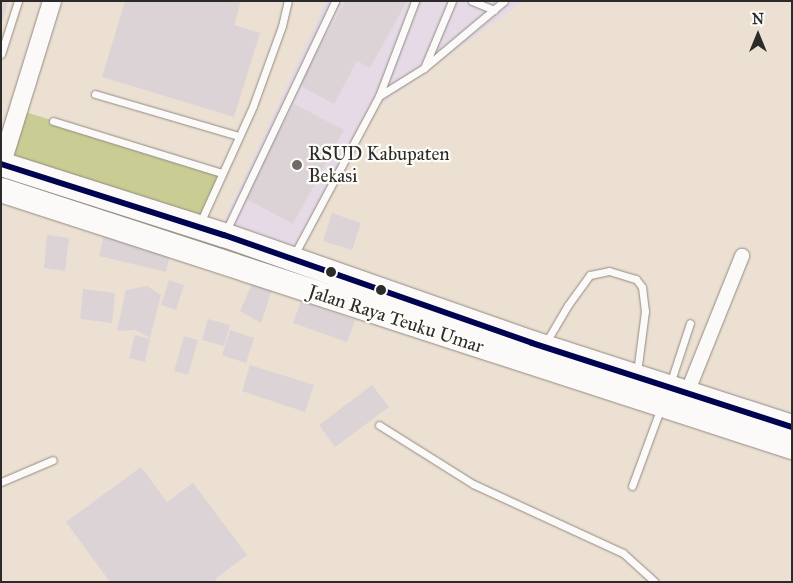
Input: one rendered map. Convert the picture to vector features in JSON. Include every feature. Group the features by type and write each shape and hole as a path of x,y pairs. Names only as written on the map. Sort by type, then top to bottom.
{"highway":[{"name":"Jalan Raya Teuku Umar","path":"1,165 292,258 540,356 637,375 672,395 792,447"},
{"name":"Jalan Raya Teuku Umar","path":"1,190 281,281 672,395 792,427"},
{"path":"281,281 292,258"}],"street":[{"path":"1,165 52,1"},
{"path":"672,395 742,256"}],"lane":[{"path":"1,54 18,1"},
{"path":"198,227 239,136 282,26 288,1"},
{"path":"224,235 335,1"},
{"path":"292,258 379,96 415,1"},
{"path":"424,68 452,1"},
{"path":"472,1 494,10"},
{"path":"379,96 424,68 504,1"},
{"path":"95,94 239,136"},
{"path":"53,121 222,173"},
{"path":"540,356 568,305 590,275 609,270 636,279 645,296 637,375"},
{"path":"632,486 672,395 690,323"},
{"path":"379,424 473,484 623,553 655,582"},
{"path":"1,482 53,460"}],"shaded area":[{"name":"RSUD Kabupaten Bekasi","path":"326,1 524,1 380,105 295,245 223,224"}],"green space":[{"path":"19,110 222,173 198,226 544,347 1,190 1,166"}],"building":[{"path":"1,1 8,1 2,23 1,23"},
{"path":"125,1 241,1 234,25 260,33 234,117 102,77"},
{"path":"345,1 407,1 370,68 357,61 334,104 299,85"},
{"path":"294,104 344,130 293,224 243,197"},
{"path":"332,213 361,223 352,250 323,241"},
{"path":"104,234 171,250 166,272 99,256"},
{"path":"47,235 69,238 65,271 44,268"},
{"path":"254,279 273,287 261,323 240,311"},
{"path":"169,280 184,285 176,310 161,305"},
{"path":"147,286 161,295 150,338 136,330 117,331 126,290"},
{"path":"83,289 115,293 112,323 80,319"},
{"path":"301,301 355,320 347,342 293,323"},
{"path":"208,319 230,325 224,346 202,340"},
{"path":"230,330 254,338 246,363 222,355"},
{"path":"135,335 150,339 145,362 129,358"},
{"path":"184,336 198,340 188,375 174,371"},
{"path":"250,365 314,385 305,412 242,391"},
{"path":"372,385 389,407 335,447 319,425"},
{"path":"141,467 167,502 193,483 247,555 215,579 217,582 110,582 66,522"}],"transit line":[{"path":"1,164 224,235 532,343 792,427"}],"place":[{"name":"RSUD Kabupaten Bekasi","path":"297,165"}]}
